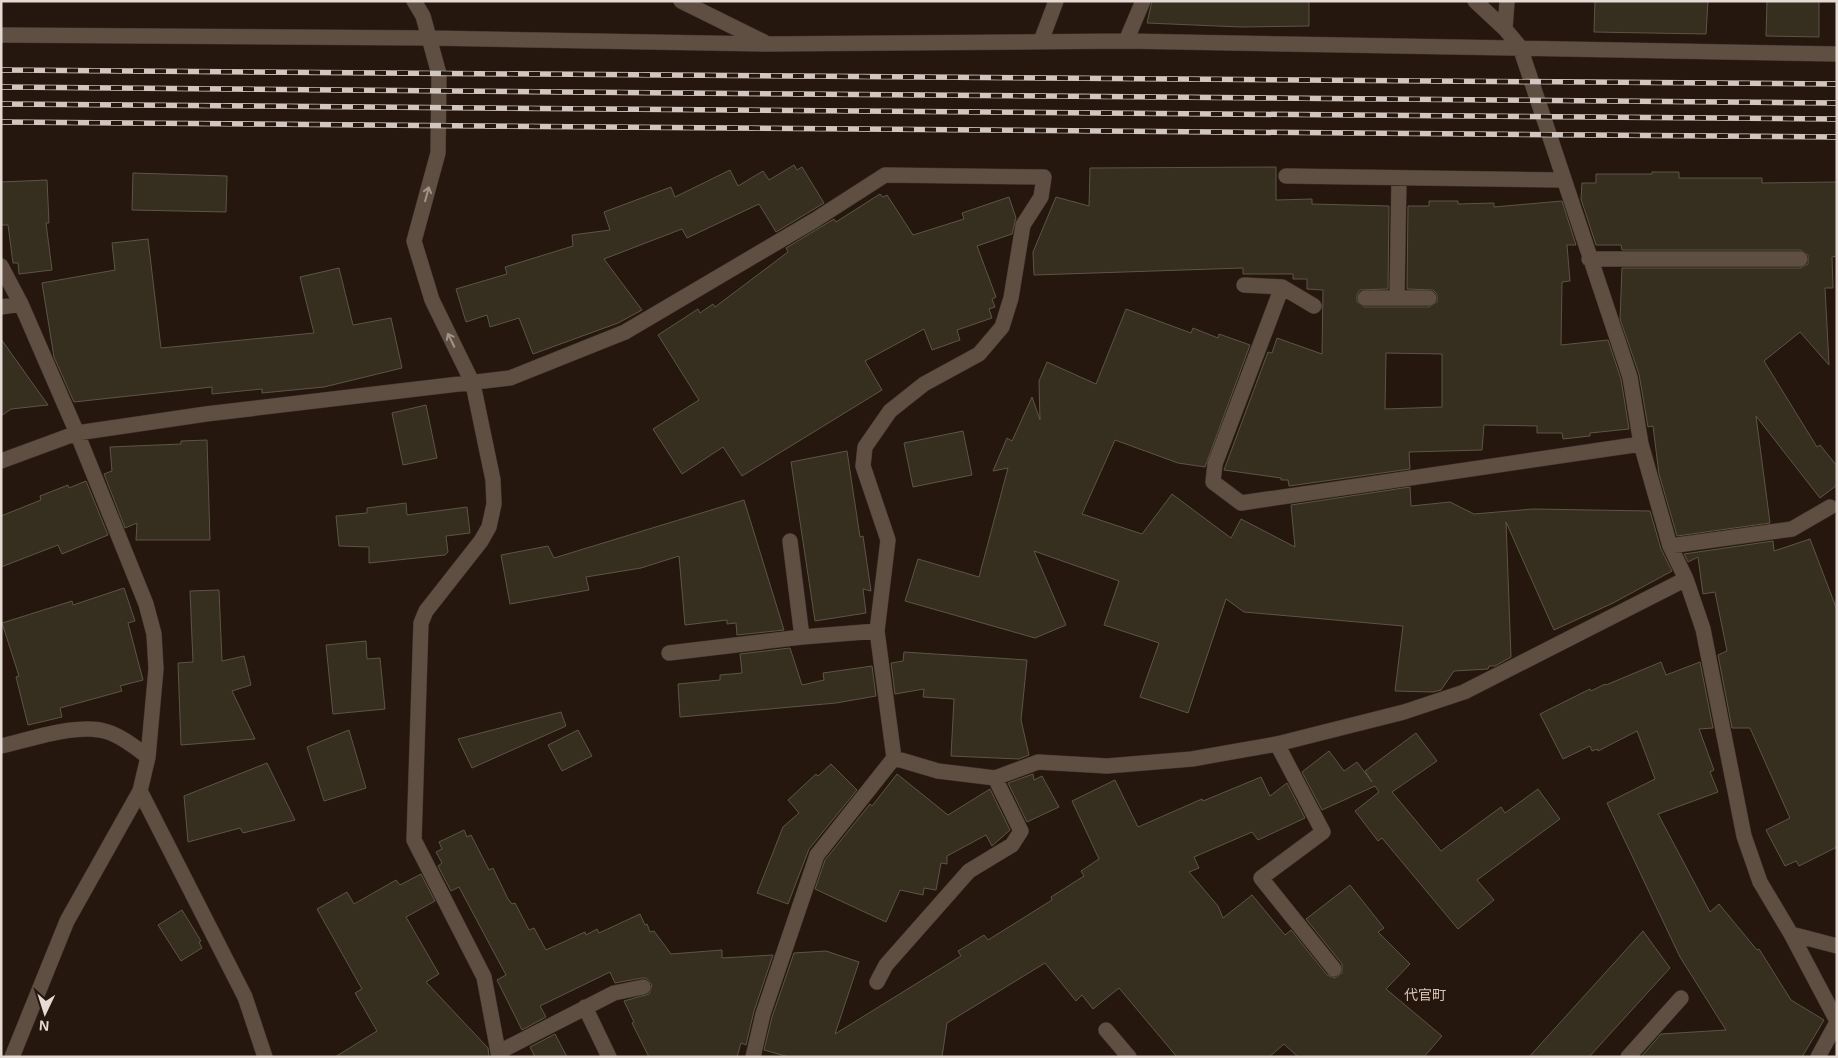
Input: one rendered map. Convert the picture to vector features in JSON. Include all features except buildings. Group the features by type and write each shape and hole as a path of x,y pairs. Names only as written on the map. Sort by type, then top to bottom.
{"street":[{"path":"414,1 423,16 439,74 438,153 414,241 432,300 473,384 493,480 494,504 489,527 481,541 426,611 421,623 414,840 484,977 499,1054 614,993 642,987"},
{"path":"681,1 768,44"},
{"path":"1041,41 1056,1"},
{"path":"1126,40 1143,1"},
{"path":"1475,1 1505,29 1520,47 1562,180 1630,377 1641,444 1670,546 1686,579 1703,629 1744,836 1760,882 1791,934 1837,1022 1818,1057"},
{"path":"1505,29 1506,1"},
{"path":"1,35 430,38 768,44 1126,40 1837,54"},
{"path":"1,461 77,432 206,414 473,384 510,378 625,332 815,220 885,175 1044,177 1041,197 1023,225 1011,298 1002,326 979,354 924,384 890,411 865,448 863,466 888,540 877,631 894,758 818,855 763,1014 753,1057"},
{"path":"1286,176 1562,180"},
{"path":"1397,298 1399,178"},
{"path":"1589,259 1800,259"},
{"path":"1,266 21,304 77,432 146,604 154,634 156,669 148,757 140,791 67,921 12,1057"},
{"path":"1244,285 1282,287 1314,306"},
{"path":"1282,287 1215,464 1213,482 1241,503 1641,444"},
{"path":"1365,298 1429,298"},
{"path":"1,307 21,304"},
{"path":"1670,546 1792,529 1830,507"},
{"path":"790,541 802,637"},
{"path":"894,758 938,771 995,778 1038,762 1116,765 1192,759 1276,744 1404,712 1464,692 1686,579"},
{"path":"669,653 802,637 877,631"},
{"path":"1,746 79,729 108,732 128,742 148,757"},
{"path":"1276,744 1322,832 1260,878 1334,968"},
{"path":"877,982 886,965 969,871 1012,845 1017,838 1021,831 995,778"},
{"path":"140,791 245,997 265,1057"},
{"path":"1791,934 1837,946"},
{"path":"1628,1057 1681,998"},
{"path":"585,1008 609,1057"},
{"path":"1106,1030 1129,1057"}],"railway":[{"path":"1,70 1837,84"},
{"path":"1,87 1837,103"},
{"path":"1,104 1837,119"},
{"path":"1,122 1837,137"}],"district":[{"name":"代官町","path":"1425,995"}]}
